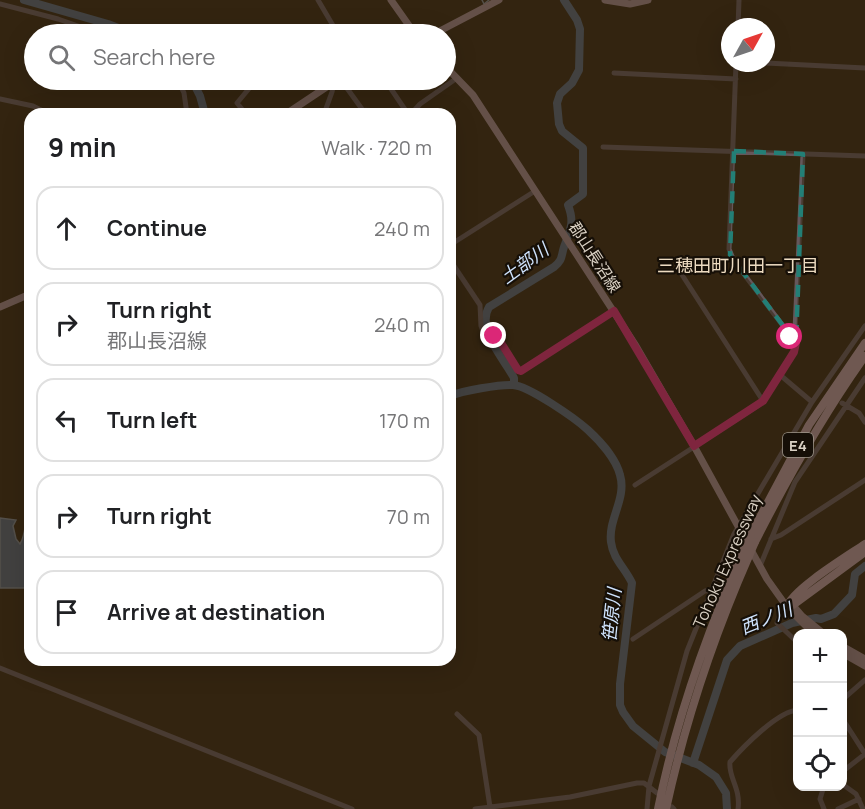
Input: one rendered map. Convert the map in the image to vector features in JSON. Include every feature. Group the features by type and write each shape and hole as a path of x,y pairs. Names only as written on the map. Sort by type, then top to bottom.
{"highway":[{"name":"Tohoku Expressway","path":"671,808 673,777 685,732 717,633 749,556 753,538 809,425 865,341"},
{"name":"Tohoku Expressway","path":"658,809 679,723 710,628 744,549 753,538 826,414 865,356"},
{"path":"826,414 865,363"},
{"path":"790,604 812,581 865,543"},
{"path":"790,604 865,552"}],"main road":[{"path":"391,0 407,24"},
{"path":"608,0 630,4 648,0"},
{"path":"452,24 495,1"},
{"name":"郡山長沼線","path":"457,78 473,95 614,311 694,446 767,579 800,617 817,629"},
{"path":"295,108 322,90"},
{"path":"0,307 24,297"},
{"name":"郡山長沼線","path":"808,624 811,629"},
{"path":"847,648 865,659"},
{"path":"847,655 865,666"}],"street":[{"path":"318,0 333,24"},
{"path":"739,18 740,0"},
{"path":"0,4 72,24"},
{"path":"775,63 865,68"},
{"path":"736,72 730,255 796,343"},
{"path":"614,73 736,79"},
{"path":"183,90 186,108"},
{"path":"241,108 237,103 248,90"},
{"path":"326,108 333,90"},
{"path":"344,90 358,108"},
{"path":"392,90 405,108"},
{"path":"416,108 440,90"},
{"path":"0,99 37,108"},
{"path":"603,147 865,156"},
{"path":"635,485 763,401 792,356 796,343 803,154"},
{"path":"456,241 535,191"},
{"path":"677,267 763,401"},
{"path":"456,269 480,305 481,326 485,337 498,338 518,370 521,371 614,311"},
{"path":"647,809 649,786 687,651 739,526 812,402 823,390 865,326"},
{"path":"779,374 812,402"},
{"path":"760,566 795,482 845,404 865,378"},
{"path":"845,404 859,413 865,422"},
{"path":"771,539 781,535 865,480"},
{"path":"633,639 705,591 711,590"},
{"path":"790,604 782,611 777,623 793,640"},
{"path":"0,668 352,809"},
{"path":"847,696 865,680"},
{"path":"738,809 739,795 729,767 730,762 765,729 793,711"},
{"path":"457,714 479,735 490,808"},
{"path":"847,725 865,754 847,769"},
{"path":"475,809 570,797 637,783 644,783 657,793"},
{"path":"847,787 854,792 863,809"},
{"path":"822,791 820,799 824,809"},
{"path":"838,809 859,799"}],"highlighted area":[{"path":"734,151 803,154 796,343 730,255"}],"water":[{"path":"0,518 16,520 13,526 16,539 20,544 24,535 24,588 0,588"}],"waterway":[{"name":"笹原川","path":"24,0 108,24"},
{"path":"482,0 484,4 489,0"},
{"name":"土部川","path":"514,385 514,378 493,344 486,325 489,307 559,262 571,226 568,205 583,194 583,148 562,131 559,124 557,103 560,94 572,83 579,70 580,29 564,0"},
{"name":"笹原川","path":"197,90 203,108"},
{"name":"笹原川","path":"456,394 507,385 530,391 582,425 598,439 611,457 618,469 622,484 612,525 611,542 617,558 632,583 620,684 620,705 633,726 665,752 699,765 716,777 726,793 727,809"},
{"name":"西ノ川","path":"693,763 727,660 740,646 792,623 821,619 834,614 852,595 855,574 865,566"}],"district":[{"name":"三穂田町川田一丁目","path":"738,265"}],"route":[{"path":"494,336 498,338 512,362 521,371 614,311 694,446 763,401 794,352 796,343 790,337"}]}
